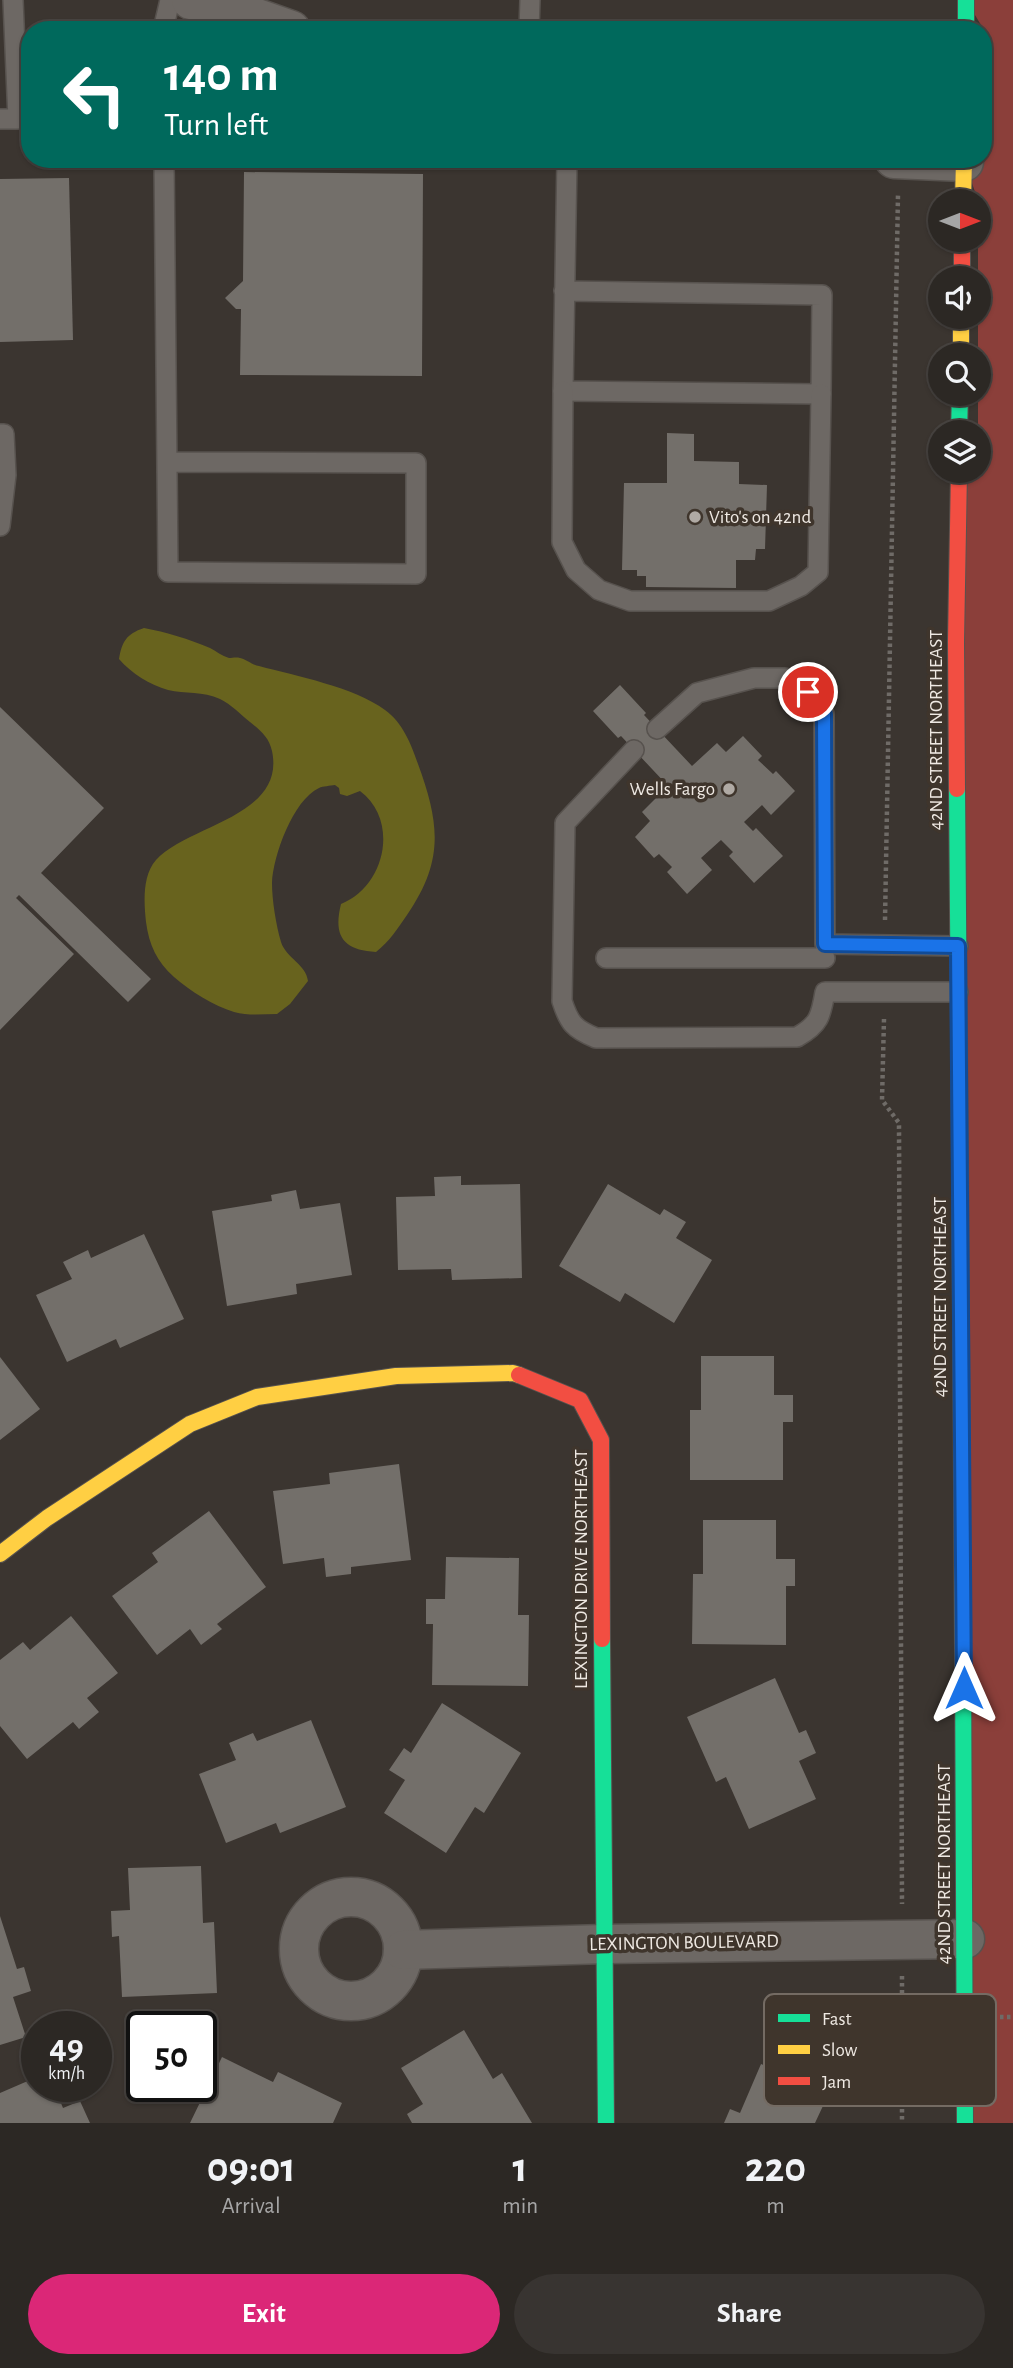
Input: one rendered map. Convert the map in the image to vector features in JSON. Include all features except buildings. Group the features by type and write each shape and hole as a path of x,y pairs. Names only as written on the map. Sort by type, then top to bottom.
{"main road":[{"path":"966,0 966,21"},
{"path":"963,189 964,168"},
{"name":"42ND STREET NORTHEAST","path":"959,483 956,642 965,1994"},
{"name":"LEXINGTON DRIVE NORTHEAST","path":"0,1554 47,1518 190,1424 257,1397 396,1376 513,1373 580,1400 601,1440 606,2123"}],"street":[{"path":"212,3 265,21"},
{"path":"896,173 924,168"},
{"name":"LEXINGTON BOULEVARD","path":"403,1950 965,1939"}],"lane":[{"path":"0,119 18,119 13,0"},
{"path":"165,21 170,0"},
{"path":"529,21 530,0"},
{"path":"164,168 168,572 416,574 416,463 168,462"},
{"path":"564,291 822,295 818,572 801,586 769,601 630,601 599,590 576,570 562,542 564,291 567,168"},
{"path":"563,391 821,394"},
{"path":"0,434 4,434 6,475 0,526"},
{"path":"634,750 565,823 562,1001 568,1021 582,1032 596,1038 797,1037 811,1029 821,1015 825,992 824,714 808,692 785,678 754,678 697,693 657,729"},
{"path":"606,958 958,946"},
{"path":"825,992 958,992"}],"path":[{"path":"886,920 896,173"},
{"path":"884,1011 882,1100 899,1123 902,1994"}],"shaded area":[{"path":"966,0 1013,0 1013,2123 965,2123 965,2106 996,2106 996,1994 965,1994 959,483 991,483 991,420 978,420 978,406 991,406 991,343 978,343 978,329 991,329 991,266 978,266 978,252 991,252 991,189 974,189 967,168 992,168 992,21 979,21"},
{"path":"144,628 194,642 229,658 242,659 341,689 372,702 391,715 402,728 418,764 434,824 433,859 419,895 407,915 393,935 376,952 348,944 338,925 341,904 356,895 368,883 377,869 382,852 380,819 372,804 360,791 347,796 340,794 335,785 325,786 310,794 293,816 276,858 273,897 281,942 304,970 308,981 290,1004 277,1014 239,1013 210,1002 174,977 158,959 149,938 145,898 151,866 170,848 250,805 264,791 272,773 272,751 261,731 224,701 214,696 161,688 129,669 119,659 123,643 133,633"}],"traffic: fast":[{"path":"966,0 966,21"},
{"path":"959,420 960,406"},
{"path":"957,789 960,1159"},
{"path":"602,1639 606,2123"},
{"path":"963,1653 964,1994"},
{"path":"965,2106 965,2123"}],"traffic: slow":[{"path":"963,189 964,168"},
{"path":"961,329 961,343"},
{"path":"960,1159 963,1653"},
{"path":"0,1554 47,1518 190,1424 257,1397 396,1376 519,1375"}],"traffic: jam":[{"path":"962,252 962,266"},
{"path":"957,789 959,483"},
{"path":"519,1375 580,1400 601,1440 602,1639"}],"place":[{"name":"Vito's on 42nd","path":"695,517"},
{"name":"Wells Fargo","path":"729,789"}],"route":[{"path":"808,692 824,714 825,944 958,946 964,1688"}]}
